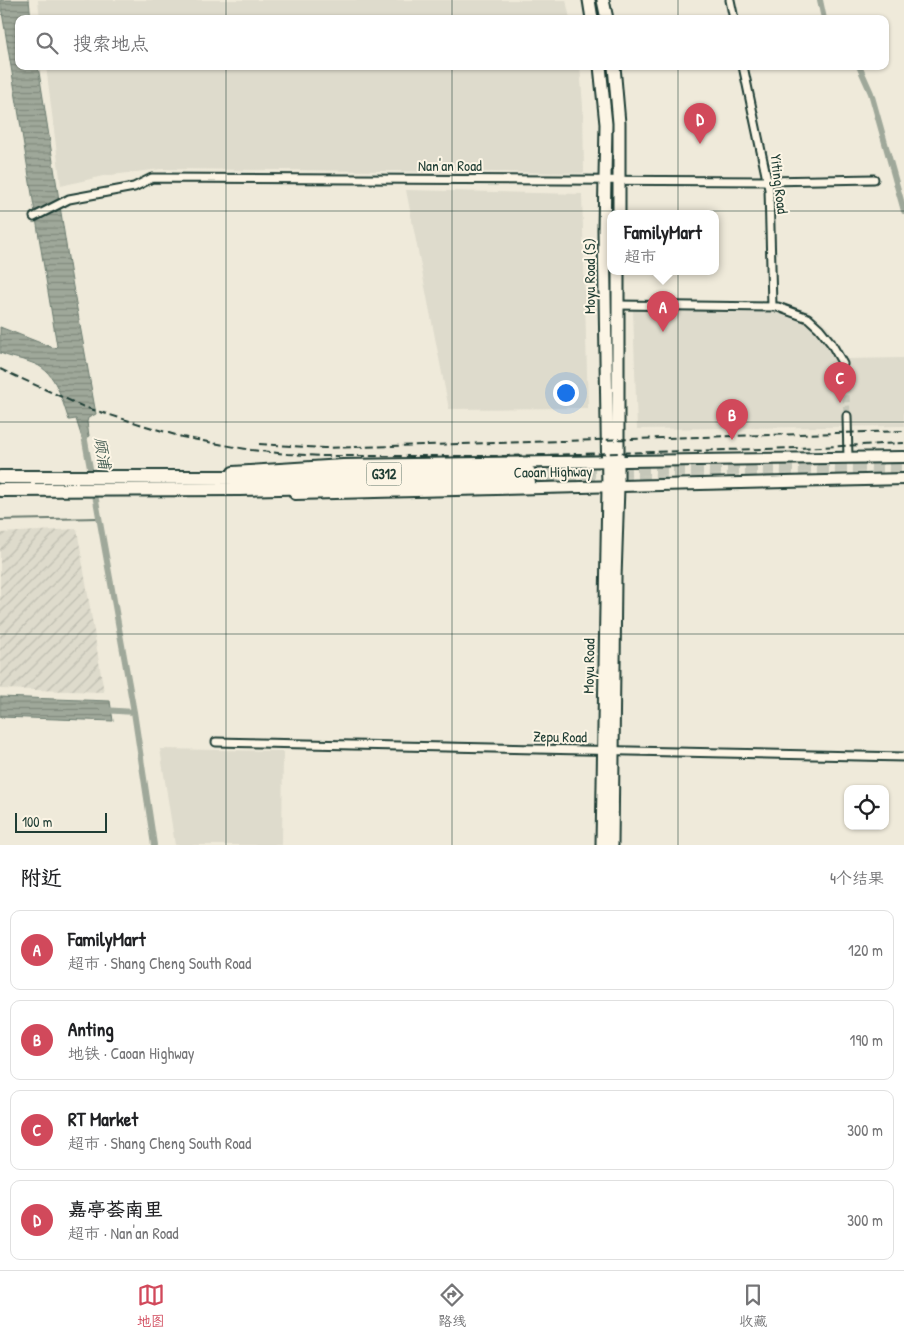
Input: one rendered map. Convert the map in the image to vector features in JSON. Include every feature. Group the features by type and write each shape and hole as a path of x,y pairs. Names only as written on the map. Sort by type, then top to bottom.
{"highway":[{"name":"Caoan Highway","path":"0,476 75,484"},
{"name":"Caoan Highway","path":"0,490 114,483 529,477"}],"main road":[{"path":"589,0 591,15"},
{"path":"603,0 606,15"},
{"name":"Moyu Road (S)","path":"600,70 606,124 604,230 613,487"},
{"path":"614,70 619,123 619,210"},
{"name":"Moyu Road (S)","path":"612,461 618,275"},
{"name":"Caoan Highway","path":"203,483 244,471 343,465 904,457"},
{"name":"Caoan Highway","path":"203,483 242,495 904,479"},
{"name":"Moyu Road","path":"602,845 615,578 613,487"},
{"name":"Moyu Road","path":"607,752 612,845"}],"street":[{"path":"730,0 733,15"},
{"name":"Yiting Road","path":"745,70 769,189 772,306"},
{"name":"Nan'an Road","path":"34,216 69,199 134,187 152,178 767,181 874,179"},
{"path":"618,305 772,306 808,318 831,343 843,364"},
{"path":"846,416 848,458"},
{"name":"Zepu Road","path":"216,742 904,757"}],"shaded area":[{"path":"0,0 29,0 31,15 15,15 15,70 39,70 70,270 96,414 88,418 89,436 82,438 76,419 69,420 57,387 42,368 0,353 0,327 51,347 55,348 57,346"},
{"path":"38,0 566,0 569,15 40,15"},
{"path":"46,70 580,70 584,173 161,169 103,176 61,186"},
{"path":"406,190 582,194 588,408 449,409"},
{"path":"790,305 808,311 826,325 839,344 845,359 904,358 904,426 637,429 633,310"},
{"path":"77,529 104,692 0,689 0,533"},
{"path":"0,697 110,701 113,721 0,717"},
{"path":"160,749 283,751 282,845 175,845"}],"waterway":[{"path":"820,0 823,15"},
{"path":"861,70 871,93 904,211"},
{"name":"顾浦","path":"83,430 92,479"},
{"name":"顾浦","path":"94,489 134,712 154,845"},
{"path":"0,520 99,518"},
{"path":"103,710 134,712"}],"tunnel":[{"path":"843,364 847,416"},
{"path":"529,472 904,465"},
{"path":"529,482 904,473"}],"railway":[{"path":"0,369 84,407 182,437 251,450 287,454 324,456 505,456 798,448 904,443"},
{"path":"259,444 324,448 904,431"}],"place":[{"name":"嘉亭荟南里","path":"700,144"},
{"name":"FamilyMart","path":"663,332"},
{"name":"RT Market","path":"840,403"},
{"name":"Anting","path":"732,440"}]}
